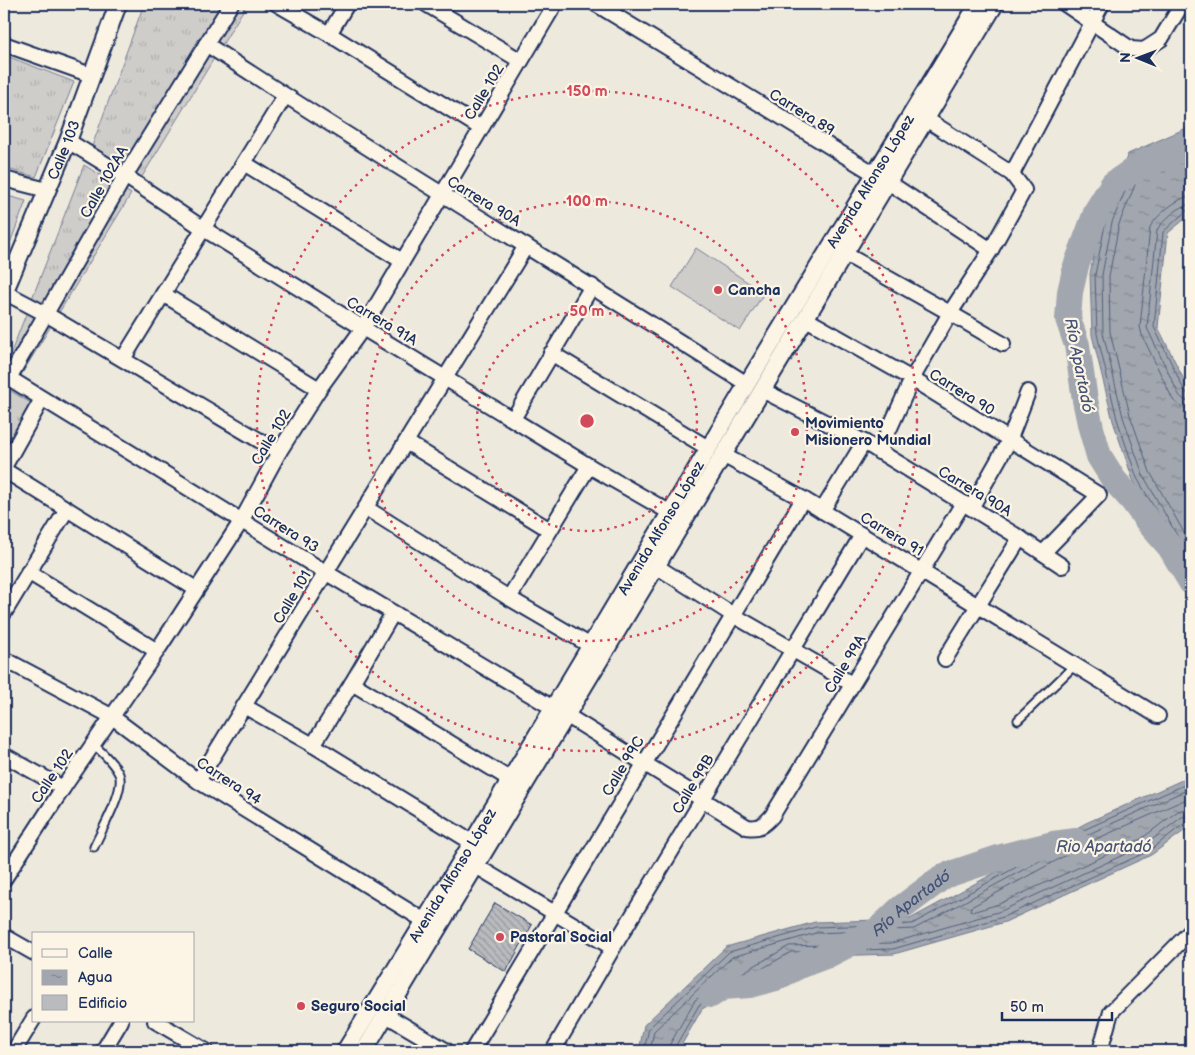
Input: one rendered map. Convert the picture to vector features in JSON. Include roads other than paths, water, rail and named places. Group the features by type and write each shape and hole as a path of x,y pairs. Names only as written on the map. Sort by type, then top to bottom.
{"street":[{"name":"Calle 103","path":"4,293 68,141 118,4"},
{"name":"Calle 102AA","path":"6,377 46,314 125,176 231,4"},
{"path":"277,4 481,128"},
{"path":"329,34 346,4"},
{"path":"426,4 521,62"},
{"name":"Calle 102","path":"4,879 111,716 157,651 242,520 279,452 319,389 363,328 555,4"},
{"name":"Carrera 89","path":"596,4 882,179 991,250"},
{"name":"Avenida Alfonso López","path":"364,1051 386,1015 473,843 511,780 560,711 656,566 708,448 806,319 845,254 882,179 978,4"},
{"name":"Avenida Alfonso López","path":"345,1051 476,866 560,711 591,646 677,517 723,455 755,387 882,179 926,119 995,4"},
{"path":"1065,4 1131,49 1144,50 1161,39 1182,4"},
{"path":"1012,174 1102,4"},
{"path":"4,44 91,75"},
{"name":"Carrera 90A","path":"206,44 442,195 755,387 864,442 1062,566"},
{"path":"123,359 285,96"},
{"path":"879,452 912,379 950,313 991,250 1024,190 1012,174 926,119"},
{"name":"Carrera 91A","path":"68,141 125,176 204,229 363,328 589,466 677,517"},
{"path":"244,163 402,261"},
{"path":"4,179 47,190"},
{"name":"Calle 101","path":"198,781 526,246"},
{"path":"845,254 1003,344"},
{"path":"513,419 592,286"},
{"path":"4,293 46,314 279,452"},
{"path":"164,294 319,389"},
{"name":"Carrera 90","path":"806,319 912,379 1098,495 1042,553"},
{"path":"552,353 708,448"},
{"name":"Carrera 93","path":"6,377 393,613 560,711 746,827"},
{"name":"Calle 99A","path":"746,827 761,827 772,816 921,571 1009,441 1028,392"},
{"path":"42,399 4,468 66,509 196,589"},
{"path":"406,442 550,530"},
{"path":"822,511 864,442"},
{"name":"Carrera 91","path":"723,455 803,499 1158,716"},
{"path":"509,598 589,466"},
{"name":"Calle 99C","path":"472,1051 553,913 803,499"},
{"path":"366,508 509,598 591,646"},
{"path":"4,613 66,509"},
{"name":"Calle 99B","path":"553,1051 862,535"},
{"path":"945,659 1020,538"},
{"path":"656,566 733,615 852,684"},
{"path":"28,572 157,651"},
{"path":"313,745 393,613"},
{"name":"Carrera 94","path":"4,659 111,716 198,781 432,926"},
{"path":"352,683 511,780"},
{"path":"244,706 313,745 473,843"},
{"path":"4,755 63,788"},
{"path":"476,866 613,948"},
{"path":"1100,1051 1111,1012 1191,932"},
{"path":"4,936 32,952"},
{"path":"386,1015 447,1051"},
{"path":"14,1051 32,1021"},
{"path":"102,1051 120,1022"},
{"path":"157,1022 206,1051"}],"lane":[{"path":"1018,720 1075,665"},
{"path":"93,744 119,772 121,779 119,791 94,847"}],"water":[{"path":"1191,126 1191,214 1168,233 1158,327 1191,394 1191,579 1133,480 1113,421 1092,335 1090,274 1101,218 1128,154"},
{"name":"Rio Apartadó","path":"1191,776 1191,826 1151,855 1005,922 894,954 793,957 702,1009 678,1051 639,1051 644,1025 726,947 815,922 910,919 1086,823"}],"waterway":[{"name":"Río Apartadó","path":"1191,145 1135,169 1113,184 1097,210 1076,266 1070,292 1068,319 1077,345 1085,400 1099,456 1114,480 1170,547 1191,582"},
{"name":"Río Apartadó","path":"711,995 723,987 750,985 776,978 801,965 828,955 879,929 900,909 944,876 1001,857 1053,844 1076,841"}],"place":[{"name":"Cancha","path":"718,290"},
{"name":"Movimiento Misionero Mundial","path":"795,432"},
{"name":"Pastoral Social","path":"500,937"},
{"name":"Seguro Social","path":"301,1006"}]}
